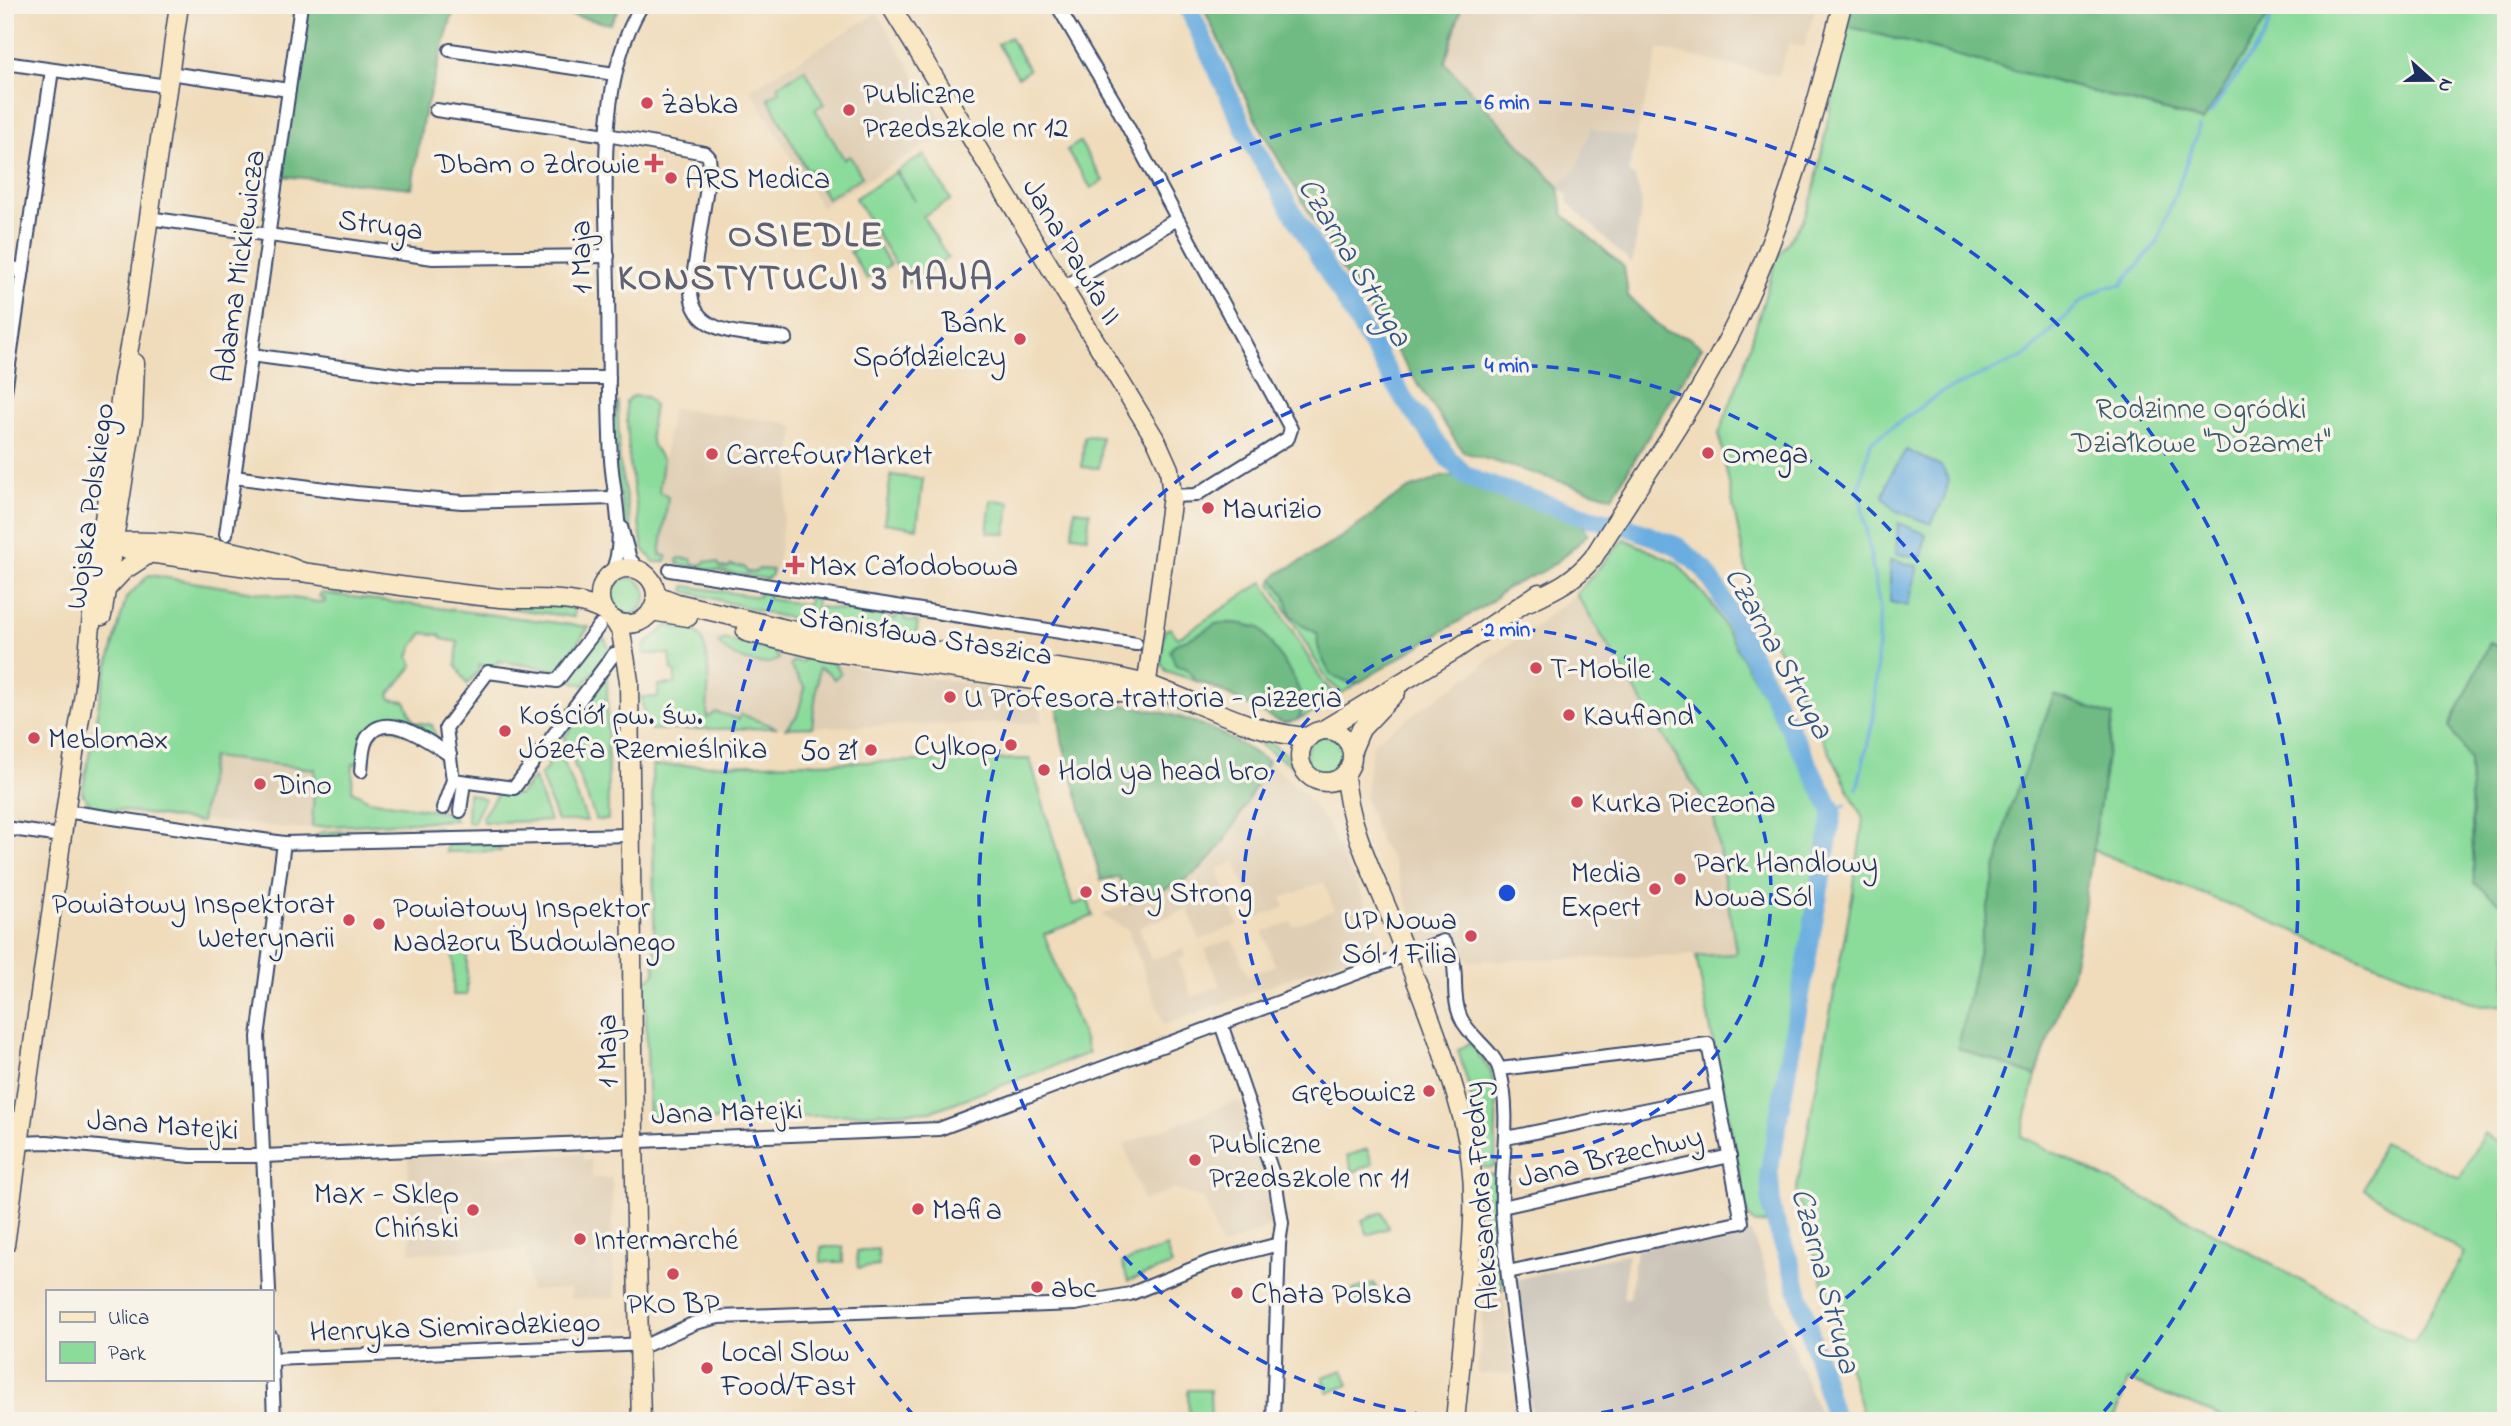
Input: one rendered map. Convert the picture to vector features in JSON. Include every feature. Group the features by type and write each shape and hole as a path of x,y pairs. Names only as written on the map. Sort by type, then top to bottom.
{"street":[{"name":"Wojska Polskiego","path":"84,694 116,542 133,418 134,325 179,5"},
{"name":"Adama Mickiewicza","path":"226,534 301,5"},
{"name":"1 Maja","path":"606,580 616,562 617,513 611,457 607,135 615,74 625,37 642,5"},
{"name":"Jana Pawła II","path":"890,5 1157,442 1169,469 1172,496 1146,690"},
{"path":"1056,5 1115,103 1292,432 1288,439 1196,495 1172,496"},
{"path":"1356,831 1333,794 1306,774 1300,759 1303,743 1530,601 1565,585 1581,573 1689,405 1730,335 1748,298 1803,152 1842,5"},
{"path":"450,50 615,74"},
{"path":"5,63 52,70 289,90"},
{"path":"5,392 52,70"},
{"path":"436,110 699,150 709,157 710,168 691,290 698,317 710,326 786,338"},
{"name":"Struga","path":"148,218 433,258 608,256"},
{"path":"1063,288 1177,219"},
{"path":"5,267 23,270"},
{"name":"Wojska Polskiego","path":"5,1245 10,1142 84,694 104,515 128,346 134,325"},
{"path":"250,355 415,377 610,378"},
{"path":"234,477 356,493 462,502 615,498"},
{"path":"121,503 125,518 150,548"},
{"name":"1 Maja","path":"617,513 631,559 639,571"},
{"path":"104,515 116,542 127,550 150,548 302,572 501,598 581,603 593,606 606,620 629,624 650,608 651,580 639,571 624,568 591,591 545,599"},
{"path":"98,561 116,542"},
{"path":"108,587 150,548"},
{"path":"670,570 1136,644"},
{"path":"606,580 600,600 606,620"},
{"name":"1 Maja","path":"641,1421 634,1141 629,681 635,632 650,608"},
{"name":"Stanisława Staszica","path":"650,608 826,651 1146,690 1195,703 1240,721 1293,736 1316,733"},
{"path":"460,811 459,781 450,755 446,728 488,672 557,681 606,620"},
{"name":"1 Maja","path":"606,620 621,632 629,681"},
{"path":"459,781 514,788 614,654"},
{"path":"1320,782 1336,780 1345,774 1361,729 1409,678"},
{"name":"Stanisława Staszica","path":"1240,721 1300,759"},
{"path":"361,771 366,741 375,730 384,727 395,726 410,730 450,755"},
{"path":"1316,733 1339,734 1352,750"},
{"path":"1345,774 1356,831 1406,955 1457,1097 1471,1153 1474,1185 1472,1248 1455,1421"},
{"path":"443,808 459,781"},
{"path":"65,811 284,843 631,835"},
{"path":"5,828 61,836"},
{"path":"269,1290 258,1037 284,843"},
{"name":"Aleksandra Fredry","path":"1406,955 1443,941 1452,951 1455,960 1454,994 1460,1018 1500,1069 1506,1138 1502,1208 1526,1421"},
{"name":"Jana Matejki","path":"10,1142 47,1142 191,1156 263,1156 939,1129 1406,955"},
{"path":"1222,1024 1261,1133 1275,1180 1282,1223 1273,1421"},
{"path":"1500,1069 1708,1044 1742,1222 1508,1272"},
{"path":"1506,1138 1717,1095"},
{"name":"Jana Brzechwy","path":"1502,1208 1730,1156"},
{"name":"Henryka Siemiradzkiego","path":"273,1359 640,1345 657,1342 695,1323 719,1317 1075,1304 1130,1294 1209,1262 1279,1244"},
{"path":"273,1380 274,1421"}],"shaded area":[{"path":"1387,5 1817,5 1804,47 1789,43 1779,76 1659,49 1636,138 1591,129 1576,169 1558,186 1445,63"},
{"name":"Publiczne Przedszkole nr 12","path":"877,13 949,132 821,207 750,89"},
{"path":"1591,129 1636,138 1628,173 1634,176 1642,203 1632,264 1567,202 1568,196 1558,186 1576,169"},
{"path":"672,408 788,423 795,428 777,565 774,574 766,579 664,562 659,555 667,497 659,493"},
{"path":"1576,594 1714,818 1736,951 1734,954 1471,961 1420,940 1393,860 1380,842 1365,799 1373,742 1482,667 1485,662"},
{"path":"697,632 819,661 1040,694 1042,723 707,729 704,641"},
{"path":"212,757 318,770 312,827 299,829 203,820"},
{"path":"1268,761 1303,793 1326,822 1380,932 1376,946 1164,1025 1128,930 1101,915 1189,877 1220,846 1236,822","holes":["1235,862 1257,918 1285,907 1282,898 1324,882 1334,910 1293,926 1291,922 1263,932 1275,965 1248,976 1233,939 1205,949 1220,986 1192,997 1178,960 1186,956 1183,948 1151,960 1139,927 1188,909 1200,940 1238,925 1217,869"]},
{"name":"Publiczne Przedszkole nr 11","path":"1240,1102 1267,1176 1273,1225 1222,1247 1203,1198 1173,1189 1143,1201 1124,1144"},
{"path":"583,1154 583,1160 591,1160 592,1178 612,1178 614,1298 570,1299 570,1289 530,1291 527,1250 410,1253 408,1156"},
{"path":"1738,1228 1751,1233 1774,1300 1822,1421 1533,1421 1516,1287 1519,1279 1628,1253 1623,1299 1630,1299 1636,1249"},
{"path":"1484,1288 1502,1290 1514,1374 1478,1374"}],"green space":[{"path":"306,5 455,5 423,118 412,188 282,176"},
{"path":"526,5 621,5 610,24"},
{"path":"1202,5 1462,5 1445,63 1559,187 1563,214 1624,267 1628,296 1665,332 1686,336 1702,347 1612,497 1463,452 1340,266 1257,122"},
{"path":"1852,5 2275,5 2203,121 1847,26"},
{"name":"Rodzinne Ogródki Działkowe \"Dozamet\"","path":"2275,5 2506,5 2506,650 2490,643 2450,727 2470,760 2474,883 2506,907 2506,1005 2481,1006 2091,849 2112,717 1959,1049 2036,1076 2021,1136 2218,1235 2414,1343 2464,1253 2364,1189 2383,1142 2460,1178 2484,1133 2506,1145 2506,1421 2233,1421 2128,1380 2114,1421 1865,1421 1796,1193 1853,892 1863,819 1751,595 1719,434 1742,372 1776,260 1803,220 1813,195 1847,26 2202,121"},
{"path":"1010,37 1029,70 1018,77 998,44"},
{"path":"805,69 824,104 815,109 844,159 850,156 862,177 827,198 811,170 807,171 768,98 780,91 778,86"},
{"path":"1080,142 1103,181 1091,188 1067,150"},
{"path":"924,155 951,200 923,216 948,258 907,283 855,198 896,172 915,201 897,171"},
{"path":"873,237 890,265 867,279 850,252"},
{"path":"633,396 647,397 654,406 650,435 653,446 663,460 659,492 668,497 660,555 666,556 664,562 654,562 643,548 629,460 626,401"},
{"path":"618,401 619,459 634,543 630,544 614,452 614,416"},
{"path":"1084,436 1101,437 1099,468 1082,467"},
{"path":"891,475 923,479 917,528 884,523"},
{"path":"1441,476 1455,476 1472,485 1545,508 1582,523 1588,534 1545,570 1510,587 1492,601 1360,682 1351,683 1331,675 1319,651 1318,635 1291,615 1285,595 1273,579 1343,536 1397,496"},
{"path":"991,500 1010,502 1006,534 987,532"},
{"path":"1075,510 1090,512 1087,537 1072,535"},
{"path":"1624,539 1677,563 1712,604 1828,811 1764,1172 1768,1223 1755,1224 1748,1216 1696,956 1734,954 1736,951 1714,818 1576,594"},
{"path":"679,558 691,559 693,564 702,565 705,561 718,563 720,567 744,567 747,572 772,570 772,575 766,579 678,564"},
{"path":"149,575 324,603 325,599 319,597 321,593 589,627 558,670 498,661 495,667 479,665 479,671 467,684 456,665 458,642 442,639 440,635 423,633 412,648 409,657 413,665 389,695 391,699 405,701 414,722 432,725 439,745 383,725 357,763 353,764 352,791 369,800 450,813 455,820 312,827 315,769 212,757 201,822 92,806 82,793 101,692 126,598"},
{"path":"628,578 641,583 646,596 641,609 628,614 615,609 610,596 615,583"},
{"path":"1273,579 1285,595 1291,615 1301,625 1319,635 1319,651 1331,675 1351,683 1360,682 1342,693 1327,680 1271,584"},
{"path":"1263,582 1323,682 1339,699 1297,720 1303,709 1292,676 1260,628 1230,623 1211,627 1199,641 1186,668 1196,681 1166,671 1161,662 1164,631 1170,628 1178,638"},
{"path":"685,586 759,597 761,589 769,590 768,599 808,605 809,597 817,599 814,621 779,616 684,591"},
{"path":"464,602 574,607 574,617"},
{"path":"848,603 858,604 857,612 896,619 897,611 906,612 905,620 918,622 916,635 818,622 820,607 846,611"},
{"path":"1237,623 1260,628 1287,668 1302,701 1302,710 1297,720 1285,723 1274,719 1196,681 1186,668 1176,666 1170,651 1175,644 1215,624"},
{"path":"668,625 697,632 702,641 708,662 707,718 716,712 739,719 741,714 777,728 650,730 649,723 645,720 641,697 658,697 658,685 675,684 675,672 672,671 670,654 644,654 645,645"},
{"path":"597,638 605,639 610,650 584,685 575,683 571,675"},
{"path":"725,639 774,651 779,659 764,663 746,661 718,643"},
{"path":"2490,643 2506,650 2506,907 2474,883 2470,760 2450,727"},
{"path":"806,658 834,663 841,673 834,679 819,668 812,727 786,728 797,716 805,688 790,666 793,661 801,662"},
{"path":"607,672 608,820 596,820 564,738 578,718 577,710"},
{"path":"2054,695 2113,716 2072,973 2036,1076 1958,1048 2008,813"},
{"path":"1056,697 1135,707 1174,716 1218,733 1268,761 1235,824 1202,867 1175,885 1129,903 1119,877 1101,880 1062,740"},
{"path":"1164,703 1237,726 1274,746 1295,768 1255,741 1219,723"},
{"path":"1326,736 1334,737 1340,742 1345,748 1345,764 1340,770 1334,775 1326,776 1318,775 1312,770 1307,764 1306,756 1307,748 1312,742 1318,737"},
{"path":"555,751 561,755 587,821 557,821 540,774 544,772"},
{"path":"1030,759 1073,905 1088,900 1093,916 1044,934 1089,1053 932,1111 649,1121 645,981 655,974 652,766"},
{"path":"534,778 550,821 483,822 482,817 498,793 519,795"},
{"path":"468,793 485,799 473,823 467,822"},
{"path":"439,827 438,834 314,837 322,832"},
{"path":"498,843 501,851 446,852 447,845"},
{"path":"453,947 467,947 467,995 453,995"},
{"path":"1470,1043 1491,1072 1497,1094 1495,1167 1484,1168 1470,1091 1458,1050"},
{"path":"1367,1149 1373,1164 1353,1172 1347,1156"},
{"path":"1484,1173 1494,1175 1502,1290 1484,1288"},
{"path":"1382,1212 1388,1228 1368,1235 1362,1220"},
{"path":"821,1247 843,1247 843,1262 821,1262"},
{"path":"1166,1247 1172,1265 1128,1281 1122,1263"},
{"path":"878,1249 879,1266 858,1268 857,1251"},
{"path":"1374,1283 1379,1298 1359,1306 1353,1290"},
{"path":"1343,1370 1349,1385 1328,1393 1323,1377"},
{"path":"1188,1390 1210,1390 1211,1421 1189,1421"}],"water":[{"path":"1906,450 1941,466 1949,480 1944,499 1931,524 1894,510 1883,496 1891,474"},
{"path":"1898,523 1926,534 1922,557 1896,554"},
{"path":"1890,560 1918,566 1908,606 1890,602"}],"waterway":[{"name":"Czarna Struga","path":"1187,5 1249,139 1404,399 1449,459 1464,474 1480,482 1590,518 1628,527 1677,546 1704,569 1719,592 1833,812 1769,1172 1772,1212 1793,1272 1835,1421"},
{"path":"2210,113 2265,35 2275,5"},
{"path":"1857,789 1874,716 1880,610 1859,488 1871,442 1942,392 2025,356 2082,301 2105,287 2121,285 2157,243 2200,127"},
{"path":"1833,812 1845,805"}],"place":[{"name":"Żabka","path":"647,103"},
{"name":"Publiczne Przedszkole nr 12","path":"849,110"},
{"name":"Dbam o Zdrowie","path":"654,163"},
{"name":"ARS Medica","path":"671,178"},
{"name":"Bank Spółdzielczy","path":"1020,339"},
{"name":"Omega","path":"1708,453"},
{"name":"Carrefour Market","path":"712,454"},
{"name":"Maurizio","path":"1208,508"},
{"name":"Max Całodobowa","path":"795,565"},
{"name":"T-Mobile","path":"1536,668"},
{"name":"U Profesora trattoria - pizzeria","path":"950,697"},
{"name":"Kaufland","path":"1569,715"},
{"name":"Kościół pw. św. Józefa Rzemieślnika","path":"505,731"},
{"name":"Meblomax","path":"34,738"},
{"name":"Cylkop","path":"1011,745"},
{"name":"50 zł","path":"871,750"},
{"name":"Hold ya head bro","path":"1044,770"},
{"name":"Dino","path":"260,784"},
{"name":"Kurka Pieczona","path":"1577,802"},
{"name":"Park Handlowy Nowa Sól","path":"1680,879"},
{"name":"Media Expert","path":"1655,889"},
{"name":"Stay Strong","path":"1086,892"},
{"name":"Powiatowy Inspektorat Weterynarii","path":"349,920"},
{"name":"Powiatowy Inspektor Nadzoru Budowlanego","path":"379,924"},
{"name":"UP Nowa Sól 1 Filia","path":"1471,936"},
{"name":"Grębowicz","path":"1429,1091"},
{"name":"Publiczne Przedszkole nr 11","path":"1195,1160"},
{"name":"Mafia","path":"918,1209"},
{"name":"MaX - Sklep Chiński","path":"473,1210"},
{"name":"Intermarché","path":"580,1239"},
{"name":"PKO BP","path":"673,1274"},
{"name":"abc","path":"1037,1287"},
{"name":"Chata Polska","path":"1237,1293"},
{"name":"Local Slow Food/Fast","path":"707,1368"}],"district":[{"name":"OSIEDLE KONSTYTUCJI 3 MAJA","path":"806,254"}]}
